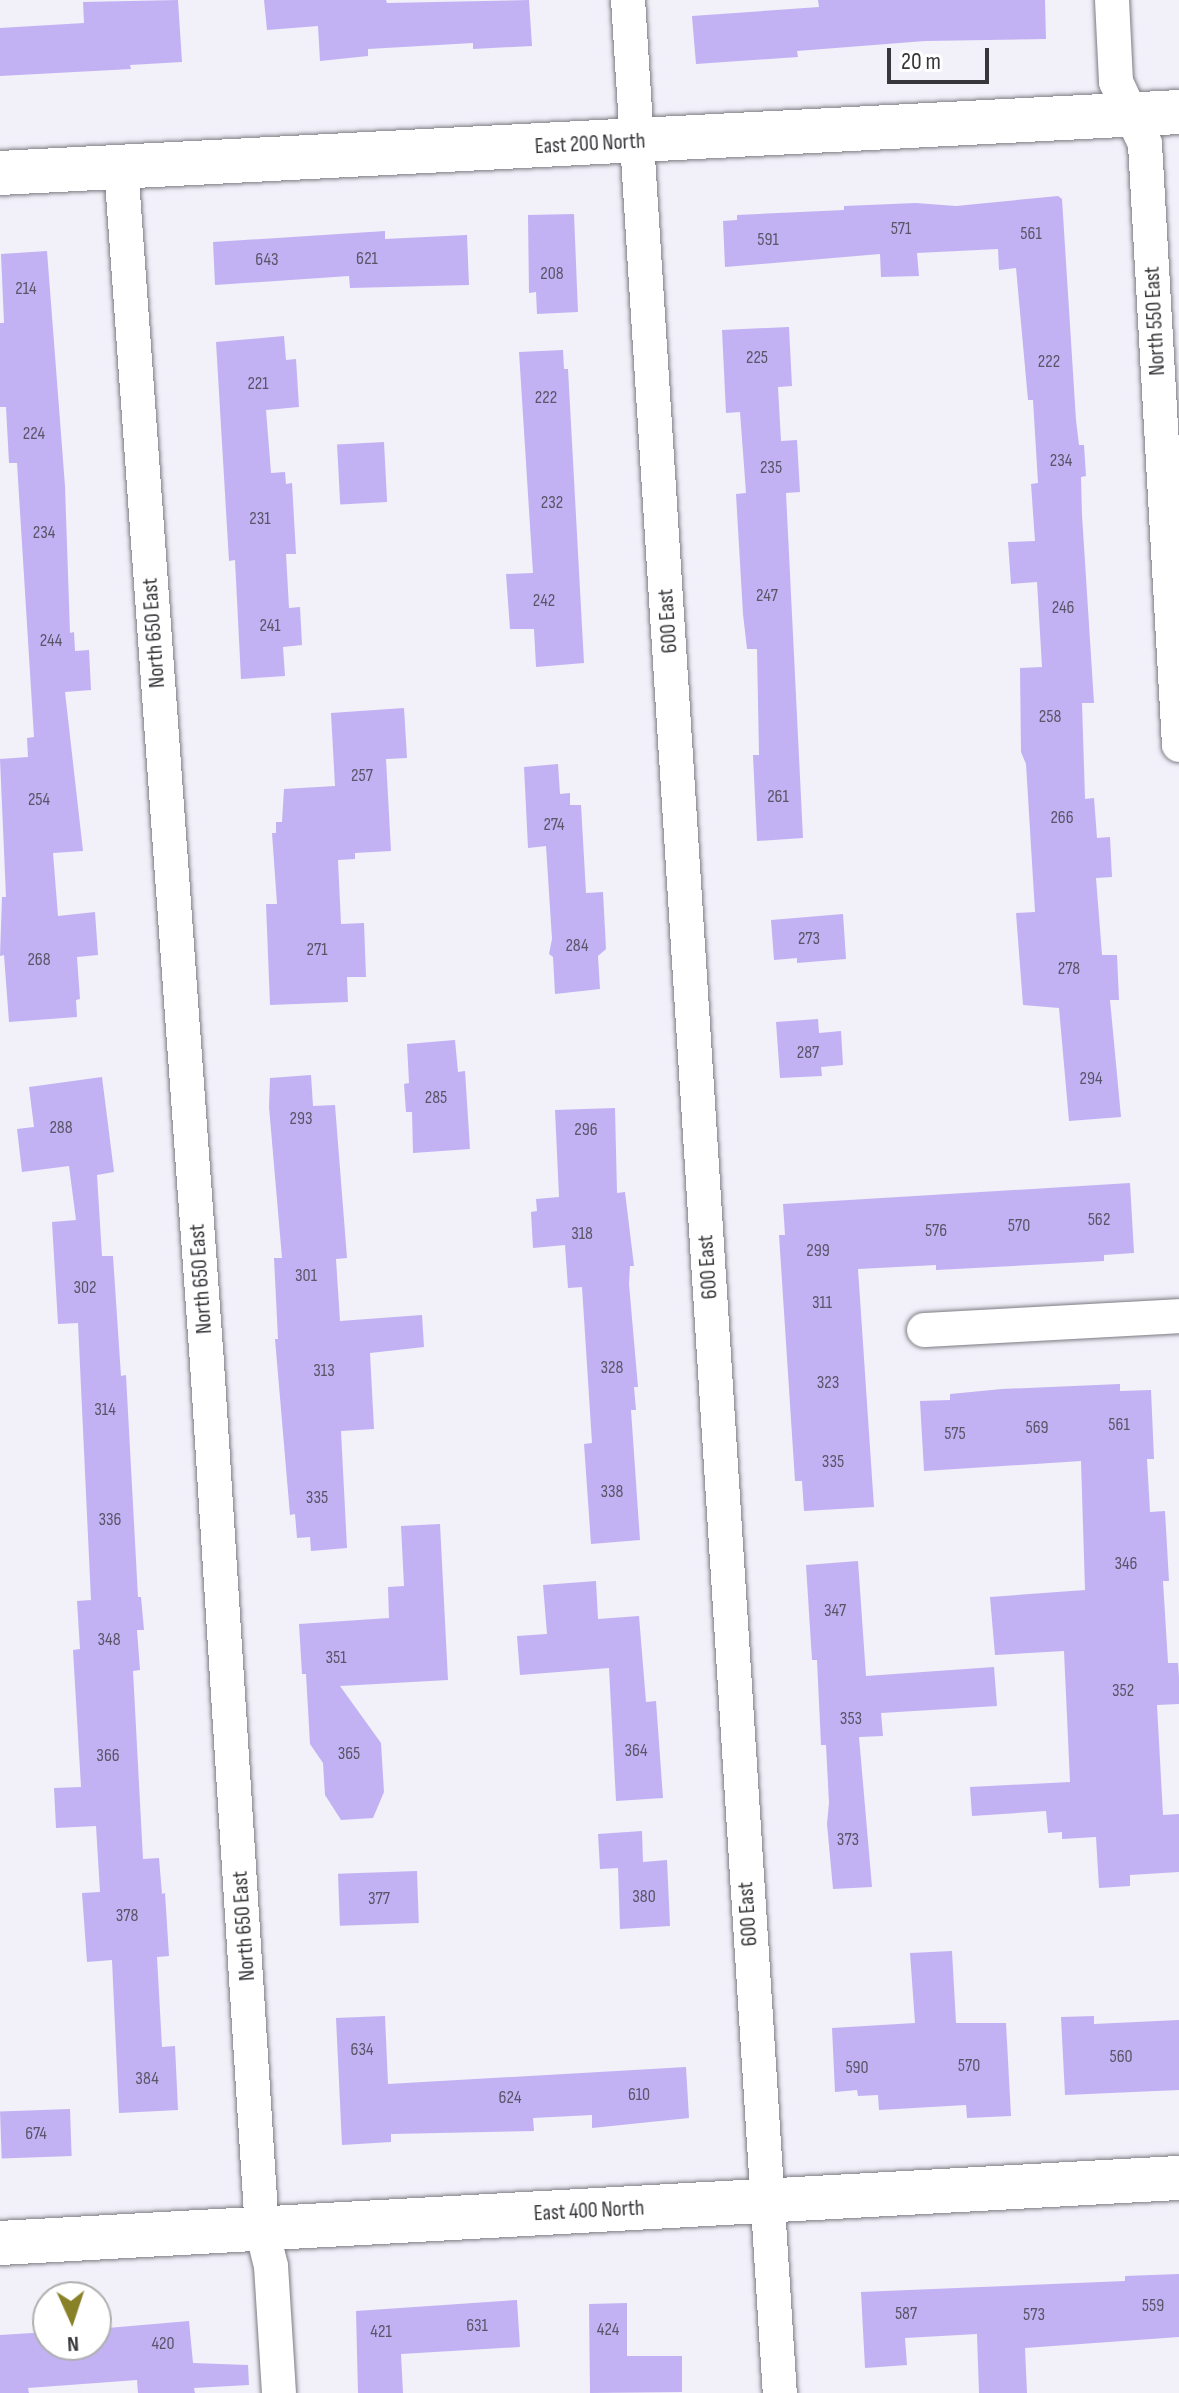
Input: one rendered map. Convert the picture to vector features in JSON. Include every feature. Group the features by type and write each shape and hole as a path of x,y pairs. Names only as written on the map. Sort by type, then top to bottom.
{"street":[{"name":"600 East","path":"628,0 780,2393"},
{"name":"North 550 East","path":"1112,0 1116,82 1145,144 1179,745"},
{"name":"East 200 North","path":"0,173 1179,112"},
{"name":"North 650 East","path":"121,166 207,1363 262,2230 271,2266 279,2393"},
{"path":"924,1330 1179,1316"},
{"name":"East 400 North","path":"0,2243 1179,2178"}],"building":[{"path":"178,0 182,62 130,65 131,69 0,76 0,28 84,23 83,2"},
{"path":"264,0 386,0 387,3 529,0 532,46 473,49 473,43 368,49 368,56 320,61 318,26 267,30"},
{"path":"818,0 1045,0 1046,39 925,41 797,51 798,57 696,64 692,16 819,7"},
{"path":"1058,196 1062,199 1076,420 1079,445 1084,445 1086,476 1081,477 1082,515 1094,703 1082,703 1085,799 1094,798 1097,838 1110,837 1112,877 1096,878 1102,955 1117,955 1119,1000 1110,1000 1121,1117 1069,1121 1059,1008 1023,1005 1016,913 1035,912 1026,764 1021,752 1020,668 1042,667 1037,582 1011,584 1008,542 1035,541 1031,484 1038,483 1033,400 1028,400 1016,268 999,270 998,249 917,253 919,276 881,277 880,254 725,267 723,221 737,220 737,215 844,210 844,206 916,203 956,206"},
{"path":"574,214 578,312 537,314 536,292 529,293 528,215"},
{"path":"385,231 385,239 467,235 469,285 350,288 349,276 215,285 213,242"},
{"path":"47,251 65,486 70,633 74,632 75,651 89,650 91,690 65,692 83,851 53,853 58,916 95,912 98,955 77,957 80,999 76,1000 77,1017 9,1022 4,955 0,956 2,897 6,897 0,759 28,757 27,738 34,737 17,463 9,463 6,407 0,407 0,323 4,323 1,254"},
{"path":"789,327 792,386 778,387 781,441 797,440 800,492 786,493 803,838 757,841 753,755 759,755 757,649 747,649 743,614 736,494 746,493 740,412 726,413 722,330"},
{"path":"284,336 286,360 296,359 299,407 266,410 271,473 285,472 286,484 292,483 296,554 286,554 289,608 300,607 302,645 283,647 285,676 241,679 235,560 229,561 216,342"},
{"path":"563,350 564,369 568,369 584,663 536,667 534,629 510,629 506,574 533,573 519,352"},
{"path":"384,442 387,502 340,504 337,444"},
{"path":"404,708 407,758 386,759 391,851 355,853 355,859 338,860 341,924 364,923 366,977 347,977 348,1002 270,1005 266,904 277,904 272,833 276,833 276,822 282,822 284,789 335,786 331,713"},
{"path":"558,764 560,794 570,793 570,805 581,805 586,893 603,892 606,949 598,956 600,989 555,994 553,957 549,954 552,939 546,846 528,848 524,767"},
{"path":"843,914 846,959 797,963 797,958 774,960 771,920"},
{"path":"818,1019 819,1033 841,1031 843,1065 821,1067 822,1076 780,1078 776,1022"},
{"path":"455,1040 458,1072 465,1071 470,1149 413,1153 412,1112 406,1112 404,1084 409,1083 407,1044"},
{"path":"311,1075 313,1106 335,1105 347,1258 336,1259 340,1321 422,1315 424,1347 370,1353 374,1429 341,1431 347,1548 311,1551 310,1537 297,1538 295,1514 290,1515 275,1339 278,1339 274,1258 282,1258 269,1107 270,1078"},
{"path":"102,1077 114,1172 97,1175 102,1256 113,1256 121,1376 126,1375 138,1597 141,1597 144,1630 137,1630 140,1670 133,1671 143,1859 159,1858 162,1894 165,1893 169,1956 157,1957 162,2047 175,2046 178,2110 119,2113 112,1960 87,1962 82,1893 100,1892 96,1826 56,1828 54,1788 81,1787 73,1650 80,1649 77,1601 91,1600 78,1323 58,1324 52,1222 76,1220 69,1166 22,1172 17,1129 34,1127 29,1087"},
{"path":"615,1108 617,1193 625,1192 634,1266 630,1266 629,1284 638,1387 634,1387 636,1410 631,1410 640,1540 591,1544 584,1444 592,1443 582,1287 568,1288 565,1245 533,1248 531,1212 537,1211 536,1199 559,1197 555,1110"},
{"path":"1130,1183 1134,1253 1104,1255 1104,1261 936,1270 936,1265 858,1269 874,1507 804,1511 802,1481 795,1481 779,1235 785,1235 783,1204"},
{"path":"1120,1384 1120,1391 1151,1390 1154,1459 1147,1459 1150,1512 1165,1511 1169,1581 1163,1581 1168,1663 1178,1663 1179,1677 1179,1704 1157,1705 1163,1815 1179,1814 1179,1872 1130,1875 1130,1886 1099,1888 1096,1837 1062,1839 1062,1832 1048,1833 1046,1811 972,1816 970,1787 1070,1782 1064,1651 995,1655 990,1597 1085,1590 1081,1461 924,1471 920,1401 950,1400 950,1394 1002,1389"},
{"path":"440,1524 448,1680 340,1686 381,1743 384,1792 373,1818 341,1820 325,1795 323,1763 310,1744 306,1674 302,1674 299,1624 389,1618 388,1587 404,1586 401,1526"},
{"path":"858,1561 866,1676 994,1667 997,1706 881,1713 883,1736 859,1737 872,1887 833,1889 827,1824 826,1745 821,1745 817,1660 812,1660 806,1565"},
{"path":"596,1581 598,1619 639,1616 646,1702 656,1701 663,1798 616,1801 609,1668 520,1675 517,1636 547,1634 543,1585"},
{"path":"642,1831 643,1862 667,1860 670,1926 620,1929 618,1868 600,1869 598,1834"},
{"path":"417,1871 419,1923 340,1926 338,1874"},
{"path":"952,1951 956,2023 1006,2023 1011,2116 967,2118 966,2105 879,2110 878,2095 858,2096 857,2090 835,2092 832,2028 915,2023 910,1953"},
{"path":"385,2016 388,2084 686,2067 689,2118 592,2128 592,2115 533,2118 534,2131 391,2134 391,2142 342,2145 336,2018"},
{"path":"1094,2016 1094,2024 1179,2020 1179,2090 1065,2095 1061,2017"},
{"path":"70,2109 72,2156 2,2158 0,2111"},
{"path":"1179,2274 1179,2337 1025,2348 1027,2393 979,2393 977,2334 905,2338 907,2365 865,2368 861,2292 1125,2281 1125,2276"},
{"path":"517,2300 520,2347 401,2354 403,2393 358,2393 356,2311"},
{"path":"627,2303 627,2356 682,2356 682,2392 590,2393 589,2304"},
{"path":"189,2321 193,2363 248,2365 249,2385 194,2388 195,2393 138,2393 137,2380 28,2388 29,2393 0,2393 0,2335 32,2333 32,2361 112,2361 112,2328"}]}
